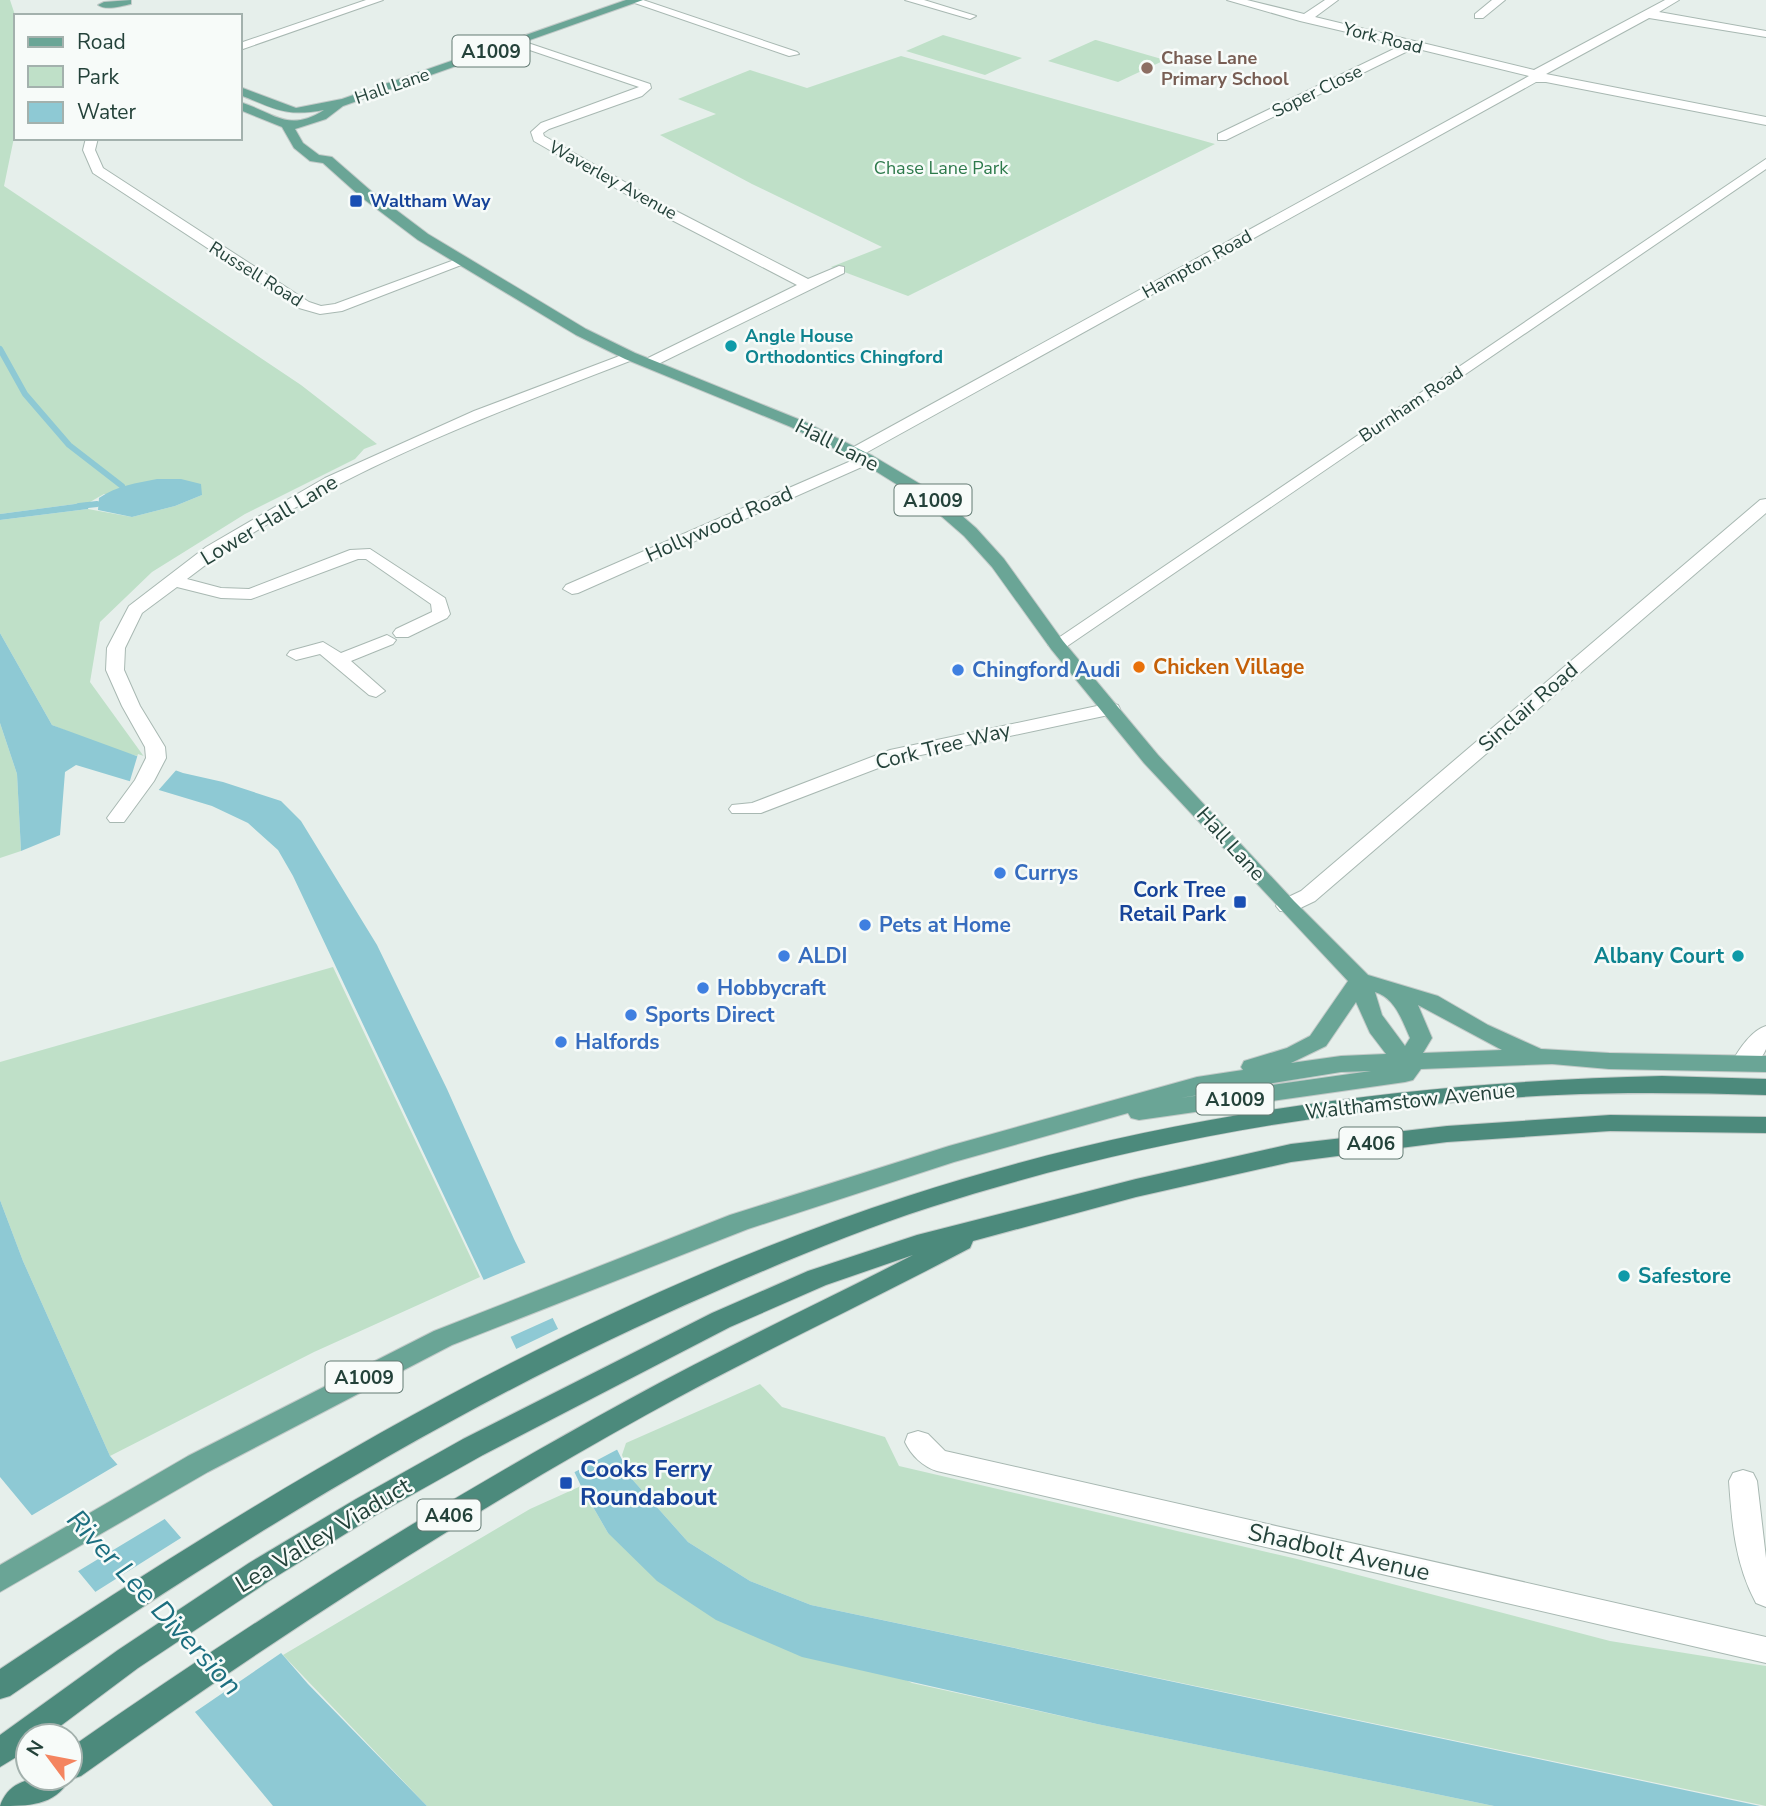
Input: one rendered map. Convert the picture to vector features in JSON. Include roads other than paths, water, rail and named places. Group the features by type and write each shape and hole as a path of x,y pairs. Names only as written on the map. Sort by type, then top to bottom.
{"highway":[{"name":"Walthamstow Avenue","path":"0,1686 134,1593 228,1534 417,1424 684,1293 779,1254 968,1187 1072,1158 1180,1133 1438,1094 1594,1084 1766,1087"},
{"name":"Walthamstow Avenue","path":"817,1278 917,1244 1136,1188 1304,1152 1447,1134 1610,1123 1766,1125"},
{"name":"A406","path":"84,1756 278,1623 398,1546 638,1407 984,1229"},
{"name":"Lea Valley Viaduct","path":"0,1753 128,1659 259,1572 366,1507 473,1447 660,1350 817,1278"},
{"path":"16,1805 34,1792"}],"main road":[{"name":"Hall Lane","path":"274,120 281,114 345,102 636,0"},
{"path":"105,7 126,1"},
{"path":"242,92 296,111 314,113 317,124 287,127 242,107"},
{"name":"Hall Lane","path":"317,124 345,102"},
{"name":"Hall Lane","path":"287,127 298,145 315,158 326,154 366,194 462,262 581,332 630,356 787,419 861,456 931,498 970,532 1010,579 1057,645 1151,759 1287,906 1360,980"},
{"path":"1360,980 1447,1008 1480,1030 1511,1045 1552,1056"},
{"name":"A1009","path":"1360,980 1371,1015 1381,1033 1410,1067"},
{"name":"A1009","path":"4,1577 198,1464 443,1338 739,1222 1296,1054 1318,1041 1360,980"},
{"path":"1386,987 1407,1004 1421,1038 1410,1067"},
{"path":"1410,1067 1552,1056 1609,1061 1755,1063"},
{"path":"1197,1085 1341,1064 1562,1068 1609,1061"},
{"name":"A1009","path":"1057,1124 1410,1067"}],"street":[{"path":"242,46 377,0"},
{"path":"636,0 793,54"},
{"path":"911,0 970,16"},
{"name":"York Road","path":"1233,0 1536,76 1766,121"},
{"path":"1304,19 1332,0"},
{"path":"1479,16 1499,0"},
{"name":"Hampton Road","path":"861,456 1673,0"},
{"path":"331,3 350,9"},
{"path":"1648,14 1766,34"},
{"name":"Waverley Avenue","path":"516,42 644,83 645,88 638,93 545,126 537,132 538,138 669,213 808,285"},
{"name":"Soper Close","path":"1222,137 1411,45"},
{"name":"Russell Road","path":"91,140 89,149 98,170 304,305 320,310 337,308 462,262"},
{"name":"Burnham Road","path":"1057,645 1766,163"},
{"path":"649,363 839,270"},
{"name":"Lower Hall Lane","path":"117,818 140,788 156,758 155,747 131,706 113,661 125,625 135,610 172,580 249,527 331,481 480,414 630,356"},
{"name":"Hollywood Road","path":"572,589 861,456"},
{"name":"Sinclair Road","path":"1287,906 1318,887 1766,504"},
{"path":"172,580 221,593 251,594 364,553 439,602 441,614 339,660"},
{"path":"296,655 323,647 376,691"},
{"name":"Cork Tree Way","path":"738,809 754,809 897,754 1111,709"},
{"path":"1755,1063 1766,1034"},
{"name":"Shadbolt Avenue","path":"918,1443 937,1460 1766,1650"},
{"path":"1743,1481 1747,1532 1760,1586 1766,1594"}],"water":[{"path":"157,479 181,479 201,484 202,495 175,506 132,517 98,510 99,498 106,494"},
{"path":"90,502 88,509 0,520 0,514"},
{"path":"0,633 52,725 183,773 223,782 281,801 301,821 377,945 447,1089 514,1239 631,1478 688,1542 750,1581 811,1605 1760,1806 1494,1806 1097,1724 802,1657 716,1620 657,1581 608,1533 581,1486 293,876 278,850 248,823 212,806 76,765 65,772 60,835 21,851 17,774 0,723"},
{"name":"River Lee Diversion","path":"0,1200 23,1261 110,1456 308,1684 427,1806 273,1806 0,1477"}],"waterway":[{"path":"0,349 25,394 69,445 122,486"},
{"path":"79,506 97,504"}],"place":[{"name":"Chase Lane Primary School","path":"1147,68"},
{"name":"Waltham Way","path":"356,201"},
{"name":"Angle House Orthodontics Chingford","path":"731,346"},
{"name":"Chicken Village","path":"1139,667"},
{"name":"Chingford Audi","path":"958,670"},
{"name":"Currys","path":"1000,873"},
{"name":"Cork Tree Retail Park","path":"1240,902"},
{"name":"Pets at Home","path":"865,925"},
{"name":"ALDI","path":"784,956"},
{"name":"Albany Court","path":"1738,956"},
{"name":"Hobbycraft","path":"703,988"},
{"name":"Sports Direct","path":"631,1015"},
{"name":"Halfords","path":"561,1042"},
{"name":"Safestore","path":"1624,1276"},
{"name":"Cooks Ferry Roundabout","path":"566,1483"}],"park label":[{"name":"Chase Lane Park","path":"941,168"}]}
